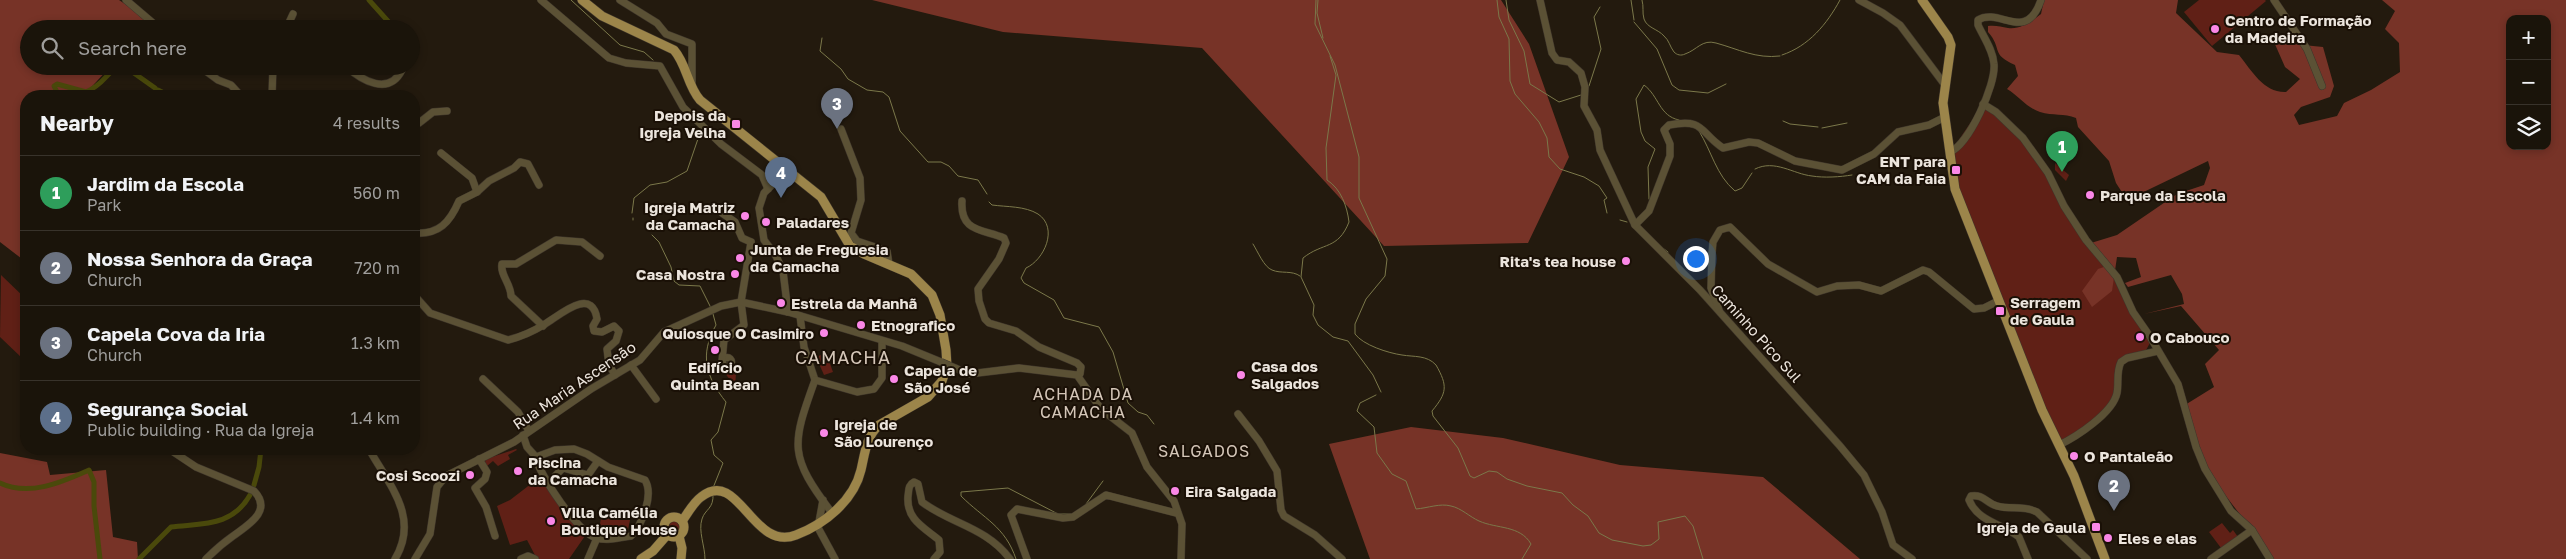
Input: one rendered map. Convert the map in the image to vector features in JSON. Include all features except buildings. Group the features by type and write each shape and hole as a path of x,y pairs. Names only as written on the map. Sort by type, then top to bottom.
{"main road":[{"path":"582,0 602,16 674,50 680,56 692,90 700,100 821,197 850,246 919,280 937,305 946,350 946,371 936,390 873,430 866,443 858,481 848,499 818,523 795,536 784,538 772,535 761,528 738,500 728,493 716,491 703,496 682,521"},
{"path":"1922,0 1948,37 1951,45 1943,97 1956,189 1998,301 2042,410 2074,476 2105,559"},
{"path":"679,536 672,537 667,535 664,530 665,520 674,516 682,521 684,528 679,536 681,556"},
{"path":"641,559 653,551 667,535"}],"street":[{"path":"126,0 149,20"},
{"path":"541,0 609,58 626,63 660,66 683,107 716,141 762,175 768,189"},
{"path":"620,0 657,23 666,34 692,44 692,90"},
{"name":"Caminho Pico Sul","path":"1540,0 1552,53 1557,60 1569,62 1580,73 1586,87 1584,106 1597,130 1600,150 1635,225 1648,240 1671,259 1864,475 1882,512 1889,538 1898,550 1912,559"},
{"path":"1859,0 1900,25 1945,85"},
{"path":"1950,152 1961,144 1994,82 1995,66 1993,56 1978,25 1978,20 1988,17 2019,23 2030,19 2037,12 2041,0"},
{"path":"2274,0 2307,50 2322,86"},
{"path":"290,20 293,14"},
{"path":"211,75 218,80 231,84 236,90"},
{"path":"272,90 273,75"},
{"path":"355,75 381,85 391,84 398,75"},
{"path":"1983,104 2013,127 2027,144 2048,173 2064,206 2086,240 2117,277 2133,312 2178,384 2205,469 2231,511 2252,530 2270,559"},
{"path":"420,123 433,112 447,110"},
{"path":"1635,225 1649,211 1670,156 1670,144 1664,130 1669,125 1686,123 1702,127 1723,148 1750,142 1758,143 1795,161 1842,170 1874,154 1898,132 1928,125 1945,117"},
{"path":"841,129 860,178 861,200 851,234 857,241 887,252 889,264"},
{"path":"441,153 472,178 477,192"},
{"path":"420,234 425,234 449,221 456,213 459,201 477,192 489,181 507,173 522,162 528,164 539,185"},
{"path":"788,170 760,198 759,205 764,240 776,256 783,271 788,312"},
{"path":"962,201 965,221 971,227 1004,238 1006,243 999,259 978,289 979,301 985,319 993,324 1016,331 1038,346 1077,363 1081,370 1080,374 1077,375 1101,408 1126,427 1136,439 1147,467 1174,501 1183,534 1181,559"},
{"path":"722,213 734,222 742,238 751,242 764,240"},
{"path":"1719,312 1711,288 1712,247 1720,230 1730,227 1768,264 1817,292 1838,286 1859,285 1881,291 1923,270 1929,272 1974,309 1984,308 1998,301"},
{"path":"543,326 511,296 511,289 502,270 502,264 516,264 556,240 582,242 600,256"},
{"path":"724,343 732,363 728,367 724,366 722,361 724,343 744,325 742,314 745,303 746,266 751,242"},
{"path":"420,302 430,313 505,340 511,340 543,326 574,306 591,305 596,310 597,319 593,326 594,331 602,332 614,326 619,331 616,341 607,349 609,365 615,375"},
{"path":"731,303 742,314"},
{"name":"Rua Maria Ascensão","path":"415,559 427,541 433,525 438,484 454,471 514,442 644,357 664,332 731,303 745,303 788,312 914,351 969,374 1019,368 1077,375"},
{"path":"800,316 804,347 815,380 801,422 797,449 804,469 832,513"},
{"path":"815,380 857,392 874,389 882,378 882,342"},
{"path":"2058,445 2076,437 2108,409 2117,395 2121,362 2127,358 2158,351"},
{"path":"631,365 656,399"},
{"path":"483,379 518,412 529,431"},
{"path":"1238,414 1259,441 1277,471 1281,510 1284,516 1315,535 1342,559"},
{"path":"523,435 527,447 536,457 539,470 580,525 597,538 631,536 639,527 649,492 645,480 608,467 581,451 555,450 536,457"},
{"path":"514,442 527,447"},
{"path":"178,455 196,467 241,484 254,491 260,498 260,511 254,521 217,548 206,559"},
{"path":"372,455 404,514 403,538 395,559"},
{"path":"479,459 487,472 485,479 476,488 486,507 495,536"},
{"path":"548,483 563,468 588,475 598,461"},
{"path":"934,559 940,552 939,540 915,522 909,511 909,487 914,482 918,484 922,502 989,539 1010,559"},
{"path":"1027,559 1011,515 1017,510 1063,518 1073,517 1106,495 1176,512"},
{"path":"2028,559 2019,537 1991,523 1979,513 1968,500 1972,496 1983,497 1999,507 2028,507 2037,512 2087,559"},
{"path":"823,500 841,506"},
{"path":"823,500 818,523 823,540 835,559"},
{"path":"2211,559 2252,530"},
{"path":"588,559 597,538"},
{"path":"521,559 528,556 535,559"}],"shaded area":[{"path":"0,0 119,0 144,20 20,20 20,75 103,75 89,90 20,90 20,257 0,242"},
{"path":"872,0 1501,0 1529,44 1569,157 1528,243 1384,246 1202,48 1003,32"},
{"path":"2044,0 2178,0 2176,13 2217,52 2239,55 2265,85 2271,89 2286,92 2300,79 2285,67 2274,42 2323,47 2334,86 2330,97 2301,107 2294,115 2299,125 2337,116 2344,103 2371,90 2400,72 2399,43 2385,29 2395,11 2382,0 2566,0 2566,559 2271,559 2252,530 2205,469 2185,405 2214,387 2205,364 2219,350 2181,306 2144,314 2184,304 2182,294 2171,275 2128,287 2125,283 2141,277 2136,258 2117,257 2112,291 2092,307 2082,291 2098,269 2110,265 2091,243 2117,235 2177,194 2204,185 2210,168 2208,161 2127,200 2116,183 2109,161 2078,127 2076,118 2035,110 2007,89 2018,76 2015,65 2002,58 1999,54 1988,32 1988,26 2017,28 2041,14"},
{"name":"Centro de Formação da Madeira","path":"2199,0 2266,1 2212,46 2184,12"},
{"path":"1983,104 2023,138 2064,206 2106,262 2151,341 2145,352 2124,359 2118,391 2108,409 2059,445 1994,277 1955,189 1950,153"},
{"path":"2055,163 2069,175 2066,181 2055,170"},
{"path":"1,275 20,293 20,356 0,337"},
{"path":"826,353 833,372 824,375 816,357"},
{"path":"724,366 736,374 735,386 720,367"},
{"path":"1411,427 1503,438 1620,465 1763,477 1860,559 1370,559 1329,444"},
{"path":"516,449 508,455 510,459 498,466 493,461 487,466 485,462 486,459"},
{"path":"0,453 47,462 50,475 106,470 113,537 137,542 138,559 0,559"},
{"path":"540,477 585,536 569,559 537,559 527,540 510,545 497,506 510,500"},
{"path":"602,514 630,520 627,534 599,528"},
{"path":"674,519 682,527 674,535 666,527"},
{"path":"2222,523 2230,533 2233,530 2238,537 2221,548 2209,532"}],"waterway":[{"path":"369,0 387,20"},
{"path":"571,0 620,45 644,52 653,60"},
{"path":"1316,0 1315,24 1335,65 1359,157 1359,198 1387,259 1385,276 1366,299 1355,324 1355,334 1364,342 1376,348 1396,354 1424,358 1436,365 1443,379 1444,389 1441,399 1432,411 1433,416 1458,448 1470,476 1474,478 1489,471 1497,472 1507,479 1527,486 1562,493 1573,505 1588,516 1599,533 1612,540 1643,546 1651,545 1659,539 1658,522 1685,516 1693,526 1703,559"},
{"path":"1318,0 1317,13 1323,38"},
{"path":"1497,0 1499,17 1509,39 1510,81 1515,94 1539,122 1547,138 1549,157 1560,169 1584,177 1599,186 1607,198 1604,200 1607,213"},
{"path":"1506,0 1509,20 1524,51 1530,84 1559,102 1581,95"},
{"path":"1631,0 1634,20"},
{"path":"1642,0 1645,22 1662,34 1674,52 1678,54 1684,55 1707,42 1711,42 1755,55 1780,56"},
{"path":"1782,55 1809,40 1823,26 1840,0"},
{"path":"1589,86 1601,49 1594,17 1600,7"},
{"path":"1634,22 1657,49 1672,85 1679,90 1708,93 1726,84"},
{"path":"822,38 820,51 841,69 848,79 867,90 883,92 889,97 900,131 928,162 941,162 949,166 958,176 978,180 987,194"},
{"path":"1330,56 1336,75 1326,148 1327,180 1336,188 1342,198 1349,222 1345,231 1335,241 1303,258 1301,277 1314,305 1313,315 1318,325 1333,337 1348,341 1373,375 1381,392"},
{"path":"90,90 107,75"},
{"path":"137,75 155,88"},
{"path":"56,90 54,86 57,84 79,90"},
{"path":"1649,199 1648,167 1655,149 1645,141 1641,132 1636,99 1644,85 1649,89 1663,110 1672,118 1679,120"},
{"path":"1783,121 1790,124 1818,127"},
{"path":"1822,128 1847,123"},
{"path":"632,213 634,198 650,185 667,182 687,171 701,130"},
{"path":"1699,131 1723,178 1735,191 1742,188 1752,173"},
{"path":"1755,169 1762,166 1777,166 1817,177 1852,175"},
{"path":"989,202 992,205 1033,211 1044,220 1048,227 1047,243 1033,264 1026,268 1021,278 1024,283 1054,300 1064,318 1099,327 1113,352 1128,403 1138,412 1147,415 1154,424"},
{"path":"1620,220 1627,222"},
{"path":"652,235 659,242 671,267 674,281 679,285 700,286 711,308"},
{"path":"1253,244 1269,268 1300,276"},
{"path":"1664,249 1668,252"},
{"path":"713,314 716,325 708,346 707,365 714,384 726,402 718,432 711,440 714,455 723,463 713,488"},
{"path":"1376,395 1360,403 1357,411 1374,427 1377,453 1392,474 1406,481 1416,509 1447,505 1486,524 1514,530 1531,544 1522,559"},
{"path":"254,485 260,455"},
{"path":"0,483 22,489 34,488 57,483 89,470 94,482 94,506 100,559"},
{"path":"1086,504 1103,481"},
{"path":"1016,559 1006,538 961,496 961,492 1008,488 1058,514 1073,514"},
{"path":"705,559 701,524 703,516 711,506 713,494"},
{"path":"139,559 171,527 205,524 225,518 243,505 250,495"}],"place":[{"name":"Centro de Formação da Madeira","path":"2215,29"},
{"name":"Depois da Igreja Velha","path":"736,124"},
{"name":"Capela Cova da Iria","path":"837,129"},
{"name":"ENT para CAM da Faia","path":"1956,170"},
{"name":"Jardim da Escola","path":"2062,172"},
{"name":"Parque da Escola","path":"2090,195"},
{"name":"Segurança Social","path":"781,198"},
{"name":"Igreja Matriz da Camacha","path":"745,216"},
{"name":"Paladares","path":"766,222"},
{"name":"Junta de Freguesia da Camacha","path":"740,258"},
{"name":"Rita's tea house","path":"1626,261"},
{"name":"Casa Nostra","path":"735,274"},
{"name":"Estrela da Manhã","path":"781,303"},
{"name":"Serragem de Gaula","path":"2000,311"},
{"name":"Etnografico","path":"861,325"},
{"name":"Quiosque O Casimiro","path":"824,333"},
{"name":"O Cabouco","path":"2140,337"},
{"name":"Edifício Quinta Bean","path":"715,350"},
{"name":"Casa dos Salgados","path":"1241,375"},
{"name":"Capela de São José","path":"894,379"},
{"name":"Igreja de São Lourenço","path":"824,433"},
{"name":"O Pantaleão","path":"2074,456"},
{"name":"Piscina da Camacha","path":"518,471"},
{"name":"Cosi Scoozi","path":"470,475"},
{"name":"Eira Salgada","path":"1175,491"},
{"name":"Nossa Senhora da Graça","path":"2114,511"},
{"name":"Villa Camélia Boutique House","path":"551,521"},
{"name":"Igreja de Gaula","path":"2096,527"},
{"name":"Eles e elas","path":"2108,538"}],"district":[{"name":"CAMACHA","path":"843,357"},
{"name":"ACHADA DA CAMACHA","path":"1083,403"},
{"name":"SALGADOS","path":"1204,451"}]}
